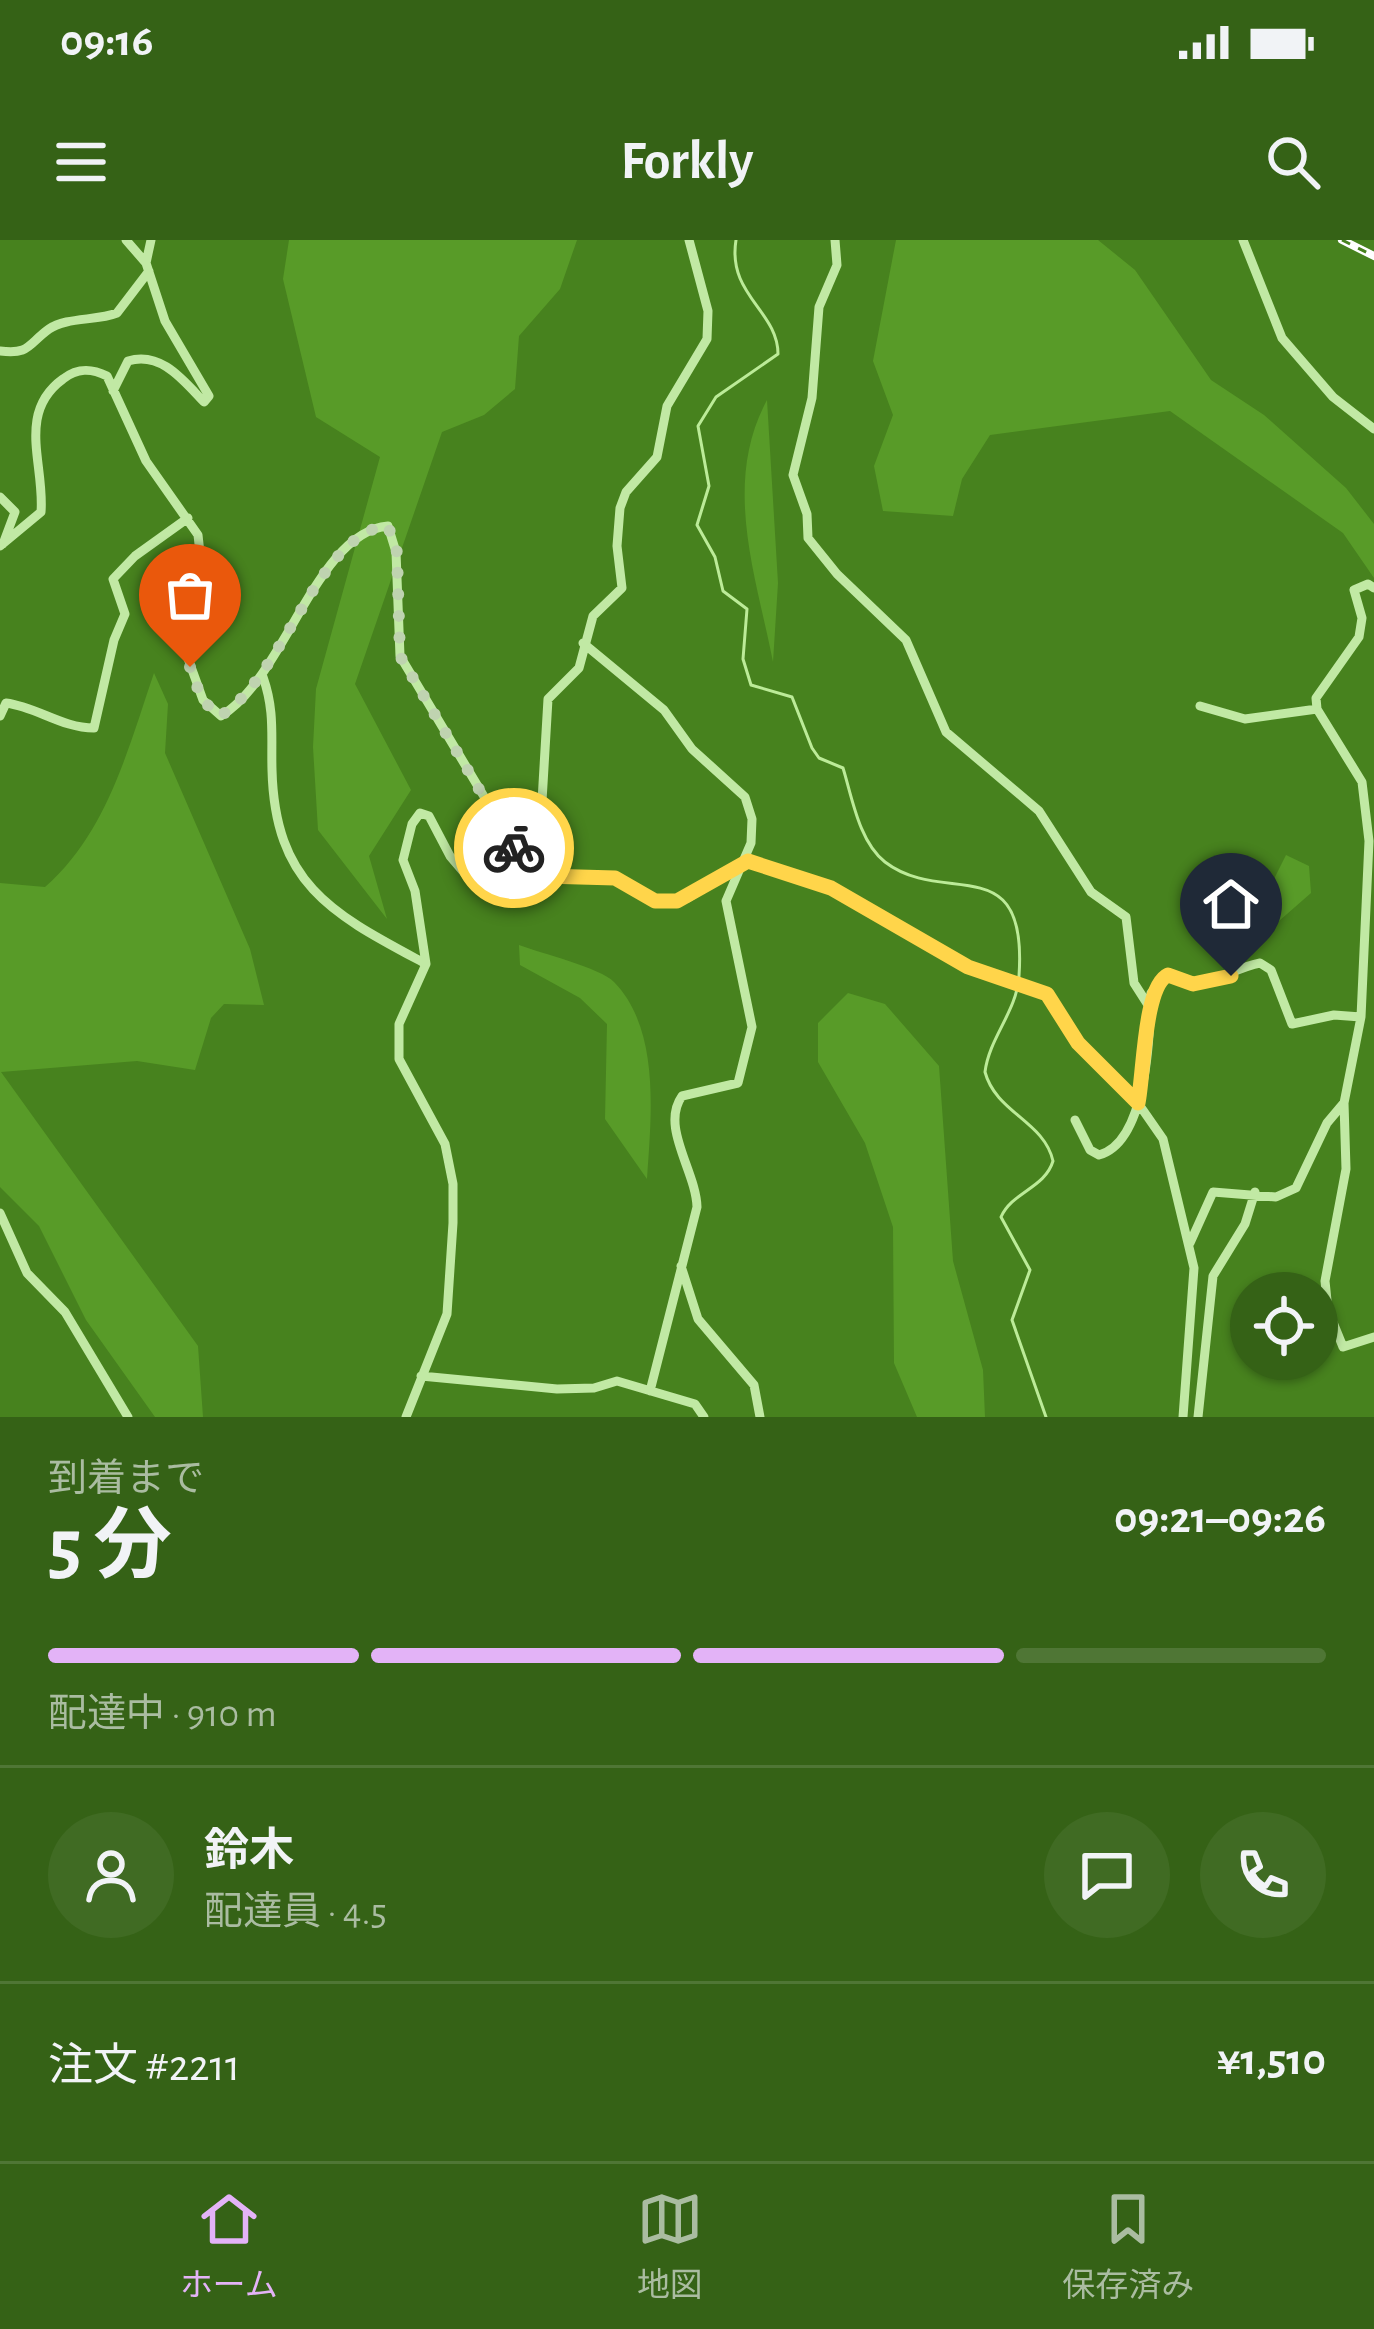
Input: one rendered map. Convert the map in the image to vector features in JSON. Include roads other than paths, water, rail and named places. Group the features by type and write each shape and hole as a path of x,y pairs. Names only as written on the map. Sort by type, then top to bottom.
{"street":[{"path":"113,391 128,361 141,358 168,367 204,402 208,395 165,321 147,267 126,240"},
{"path":"0,351 19,354 32,349 50,328 116,314 147,267 151,240"},
{"path":"538,869 548,699 578,668 593,616 622,589 616,546 626,493 657,457 667,406 707,339 708,311 689,240"},
{"path":"835,240 837,265 819,307 812,398 793,475 807,514 808,538 837,574 906,640 946,732 1039,811 1091,892 1126,916 1134,983 1150,1008"},
{"path":"1243,240 1282,338 1333,398 1374,429"},
{"path":"2,545 41,512 34,424 49,391 73,372 91,370 107,376 146,461 188,518 200,553 176,628 202,700 220,716 263,677 341,554 367,529 388,526 397,552 400,656 494,820 519,855 538,869 557,878 615,878 655,901 677,901 748,861 831,888 968,967 1047,994 1078,1043 1138,1103 1163,1139 1190,1243 1196,1297 1183,1417"},
{"path":"0,497 15,512 2,545"},
{"path":"0,716 6,703 36,709 79,728 94,728 114,640 125,614 113,579 135,556 188,518"},
{"path":"1374,588 1367,584 1354,590 1361,632 1322,685 1317,709 1365,792 1369,841 1361,1018 1344,1103 1346,1169 1325,1281 1328,1310 1342,1347 1374,1337"},
{"path":"583,643 664,710 692,748 745,796 752,819 748,861 726,902 752,1027 748,1054 738,1083 682,1096 673,1108 673,1124 696,1184 697,1208 650,1390"},
{"path":"263,677 274,707 272,772 279,810 303,880 336,914 426,964"},
{"path":"1200,706 1252,719 1317,709"},
{"path":"406,1417 447,1314 453,1184 445,1144 399,1059 399,1024 426,964 415,891 403,860 416,816 429,816 450,856 478,889 498,891 538,869"},
{"path":"1075,1120 1090,1150 1106,1155 1127,1130 1138,1103 1154,987 1168,975 1193,984 1260,963 1271,970 1292,1024 1334,1015 1361,1018"},
{"path":"1190,1243 1213,1192 1276,1197 1296,1188 1327,1124 1344,1103"},
{"path":"1198,1417 1214,1276 1245,1224 1256,1192"},
{"path":"0,1214 28,1273 65,1312 128,1417"},
{"path":"680,1266 698,1319 754,1385 760,1417"},
{"path":"421,1376 557,1389 617,1381 695,1404 704,1417"}],"waterway":[{"path":"736,240 739,275 770,326 778,354 716,397 698,426 709,486 697,525 715,557 723,591 747,609 743,659 751,685 792,697 819,758 843,768 858,818 876,853 908,875 996,895 1010,910 1018,936 1017,989 985,1072 999,1098 1040,1136 1053,1161 1043,1178 1001,1217 1030,1270 1012,1320 1046,1417"}],"railway":[{"path":"1342,240 1374,256"}]}
